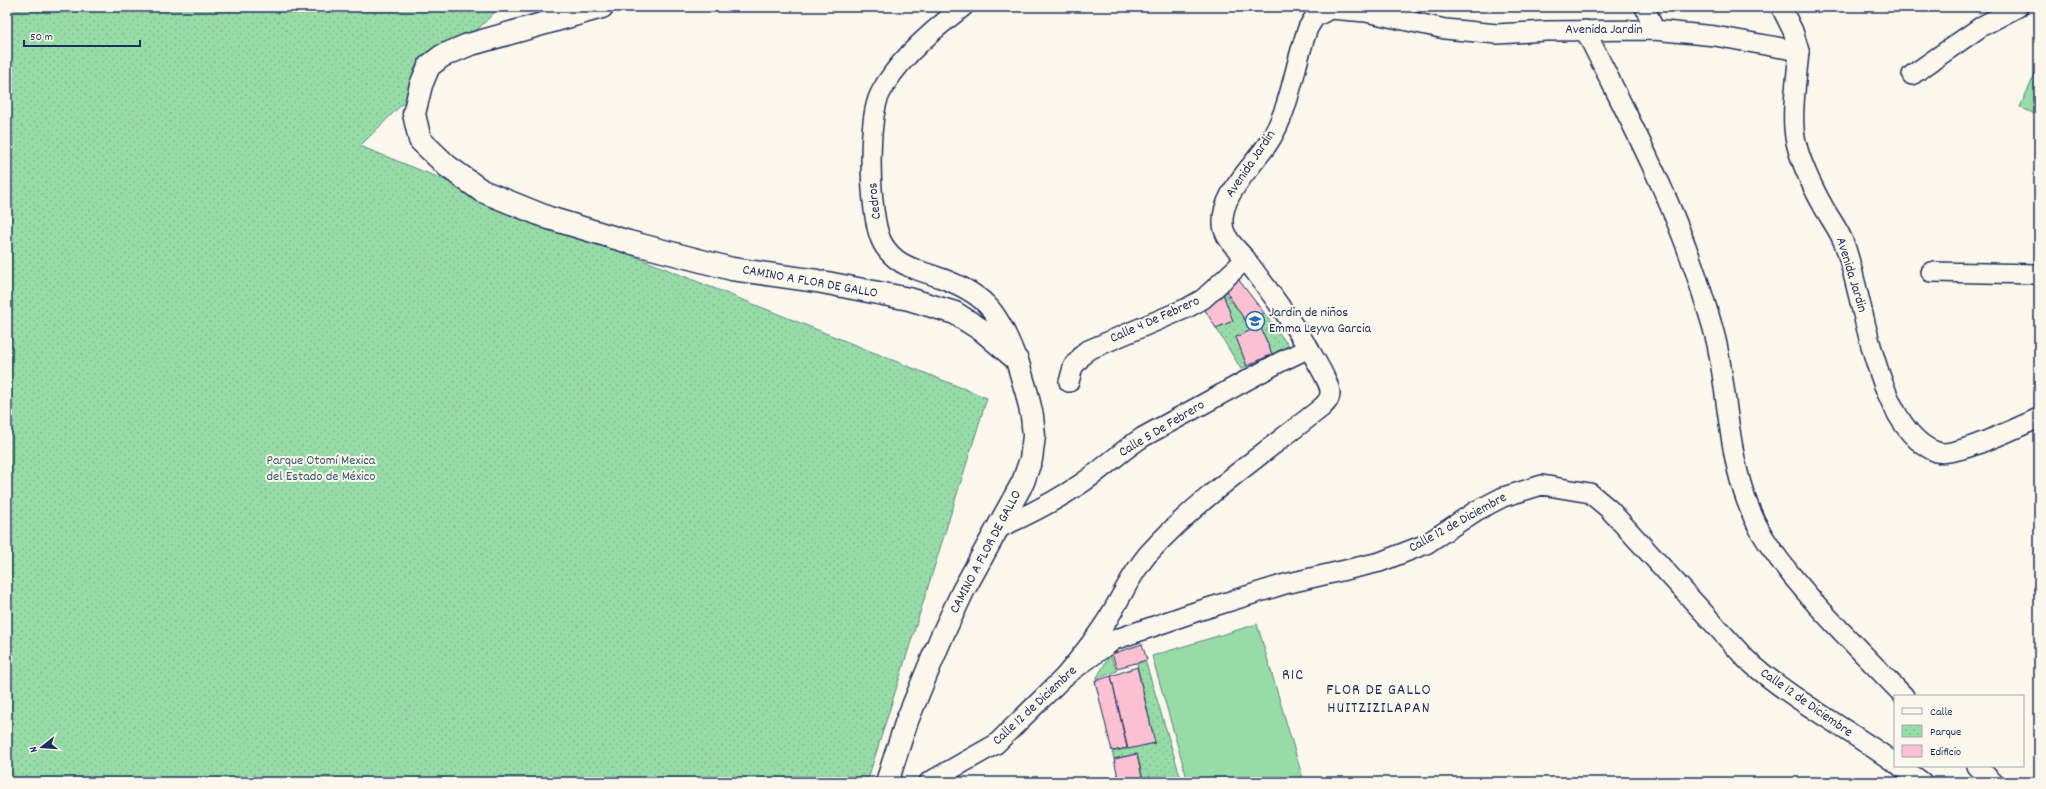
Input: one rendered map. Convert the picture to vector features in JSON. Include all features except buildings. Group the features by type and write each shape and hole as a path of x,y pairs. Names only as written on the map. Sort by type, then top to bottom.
{"street":[{"name":"CAMINO A FLOR DE GALLO","path":"602,7 468,46 442,56 429,66 421,85 414,114 420,140 447,166 482,191 548,218 629,242 732,269 817,281 909,299 955,313 983,331 1016,360 1027,394 1034,436 1031,459 1023,482 963,591 941,638 906,723 887,782"},
{"name":"Cedros","path":"963,7 945,21 916,48 894,72 879,95 874,112 871,140 875,218 881,240 896,259 909,267 963,286 981,298 1001,323 1016,360"},
{"path":"1645,7 1654,30"},
{"path":"1780,7 1793,31 1799,51"},
{"path":"1912,75 1982,26 2018,7"},
{"name":"Avenida Jardin","path":"1065,676 1091,644 1112,613 1131,576 1152,549 1224,484 1321,408 1328,400 1330,393 1329,383 1309,348 1246,259 1228,239 1224,230 1223,218 1226,201 1270,141 1286,105 1308,28 1314,18 1320,13 1330,9 1366,12 1445,29 1497,34 1585,30 1654,30 1715,36 1799,51 1794,109 1795,140 1802,163 1845,244 1878,367 1900,421 1911,435 1921,443 1939,452 1956,451 2039,418"},
{"path":"1585,30 1657,175 1683,239 1703,295 1719,353 1736,470 1746,501 1762,534 1789,573 1847,639 1903,695"},
{"name":"Calle 4 De Febrero","path":"1069,382 1073,367 1086,351 1187,308 1203,299 1246,259"},
{"path":"1931,272 2039,274"},
{"name":"Calle 5 De Febrero","path":"999,528 1030,514 1083,483 1138,440 1280,362 1309,348"},
{"name":"Calle 12 de Diciembre","path":"929,782 996,744 1065,676 1114,640 1195,612 1285,584 1380,562 1426,544 1476,511 1503,497 1542,485 1590,493 1610,509 1746,659 1771,681 1798,700 1894,762"},
{"path":"1901,767 1922,782"},
{"path":"1977,767 1994,782"}],"green space":[{"name":"Parque Otomí Mexica del Estado de México","path":"7,7 500,7 360,146 987,398 867,782 7,782"},
{"path":"2039,65 2039,116 2020,107"},
{"path":"1222,289 1250,326 1264,313 1289,346 1272,354 1260,326 1236,337 1247,366 1241,369 1216,328 1232,321"},
{"path":"1257,624 1304,782 1188,782 1152,656"},
{"path":"1110,655 1117,671 1096,679"},
{"path":"1145,660 1182,782 1144,782 1137,754 1114,759 1112,752 1155,743 1137,664"}],"place":[{"name":"Jardin de niños Emma Leyva Garcia","path":"1255,321"}],"district":[{"name":"R1C","path":"1293,675"},
{"name":"FLOR DE GALLO HUITZIZILAPAN","path":"1379,699"}]}
